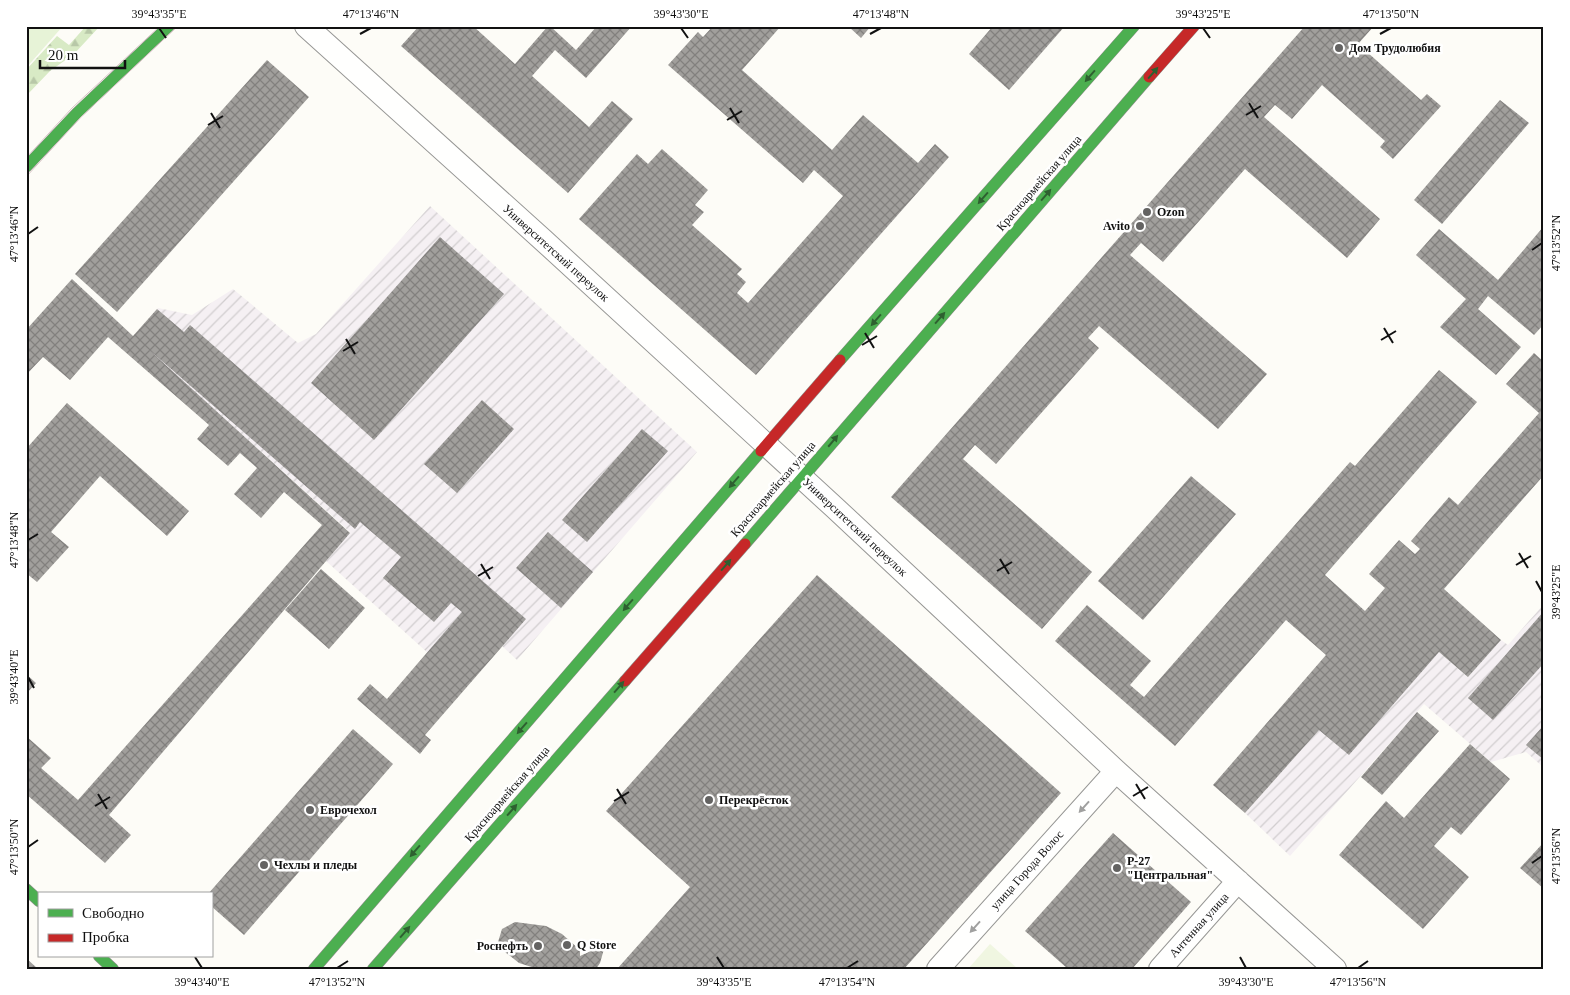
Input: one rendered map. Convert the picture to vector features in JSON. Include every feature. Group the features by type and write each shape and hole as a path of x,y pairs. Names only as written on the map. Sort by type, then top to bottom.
{"main road":[{"path":"26,167 76,113 169,26"},
{"path":"314,969 766,445 1134,26"},
{"name":"Красноармейская улица","path":"373,969 1194,26"},
{"path":"26,889 38,900"},
{"path":"101,958 113,969"}],"street":[{"name":"Университетский переулок","path":"306,26 536,234 802,478 1116,771 1335,969"},
{"name":"улица Города Волос","path":"938,969 1116,771"},
{"name":"Антенная улица","path":"1160,969 1238,881"}],"shaded area":[{"path":"430,206 697,452 517,660 467,613 429,654 326,561 350,532 134,337 158,308 192,315 233,289 298,343 316,334"},
{"path":"1544,604 1543,767 1526,752 1491,762 1424,704 1290,856 1245,813 1410,627 1468,677 1501,640 1508,645"}],"green space":[{"path":"26,26 63,26 26,68"},
{"path":"86,26 100,26 74,54 50,71 26,96 26,70 57,36 69,45"},
{"path":"990,944 1018,969 968,969"}],"building":[{"path":"419,26 473,26 515,64 548,26 576,50 597,26 632,26 586,78 555,50 532,76 589,127 612,101 633,119 568,193 401,46"},
{"path":"713,26 781,26 742,70 832,150 863,115 918,163 935,144 949,157 756,375 579,219 637,154 648,164 662,149 708,190 695,205 704,212 692,225 742,269 737,274 746,282 737,293 748,303 843,196 814,170 803,183 668,65 698,32 703,37"},
{"path":"848,26 871,26 861,38"},
{"path":"993,26 1065,26 1009,90 969,54"},
{"path":"1305,26 1374,26 1358,44 1421,100 1427,94 1441,106 1393,159 1380,147 1385,141 1322,85 1292,119 1275,105 1264,117 1380,219 1347,258 1245,169 1163,262 1141,243 1130,255 1267,374 1218,429 1099,326 1088,338 1099,348 996,464 975,445 963,459 1092,572 1042,629 891,497"},
{"path":"267,60 309,97 117,312 75,274"},
{"path":"1500,100 1529,123 1442,224 1414,200"},
{"path":"1544,226 1544,324 1534,335 1488,296 1478,309 1521,347 1496,375 1440,327 1466,299 1416,255 1439,229 1498,280"},
{"path":"440,237 504,294 374,440 311,383"},
{"path":"72,279 133,336 157,309 184,332 190,325 526,619 425,735 431,740 420,754 357,699 370,684 387,699 462,612 451,603 434,622 383,578 401,557 360,522 355,529 147,348 350,533 109,815 131,835 105,863 26,794 26,736 51,758 41,768 78,800 322,525 284,492 261,518 234,494 257,468 240,453 228,466 197,439 209,425 108,337 70,380 43,357 26,375 26,330"},
{"path":"1534,353 1544,362 1544,475 1444,589 1501,640 1468,677 1439,652 1349,755 1319,730 1245,813 1213,785 1326,655 1286,620 1175,746 1055,641 1087,605 1151,661 1130,685 1144,697 1350,462 1355,466 1439,370 1477,402 1325,575 1365,611 1385,588 1369,574 1399,540 1415,554 1420,549 1411,541 1449,497 1458,505 1539,413 1506,384"},
{"path":"482,400 514,429 457,493 424,464"},
{"path":"67,403 189,511 167,536 100,476 51,532 69,547 37,582 26,573 26,449"},
{"path":"642,429 668,451 587,542 562,520"},
{"path":"1191,476 1236,514 1143,620 1098,581"},
{"path":"548,532 593,572 561,608 516,568"},
{"path":"321,569 365,608 329,649 285,610"},
{"path":"817,575 1061,793 904,969 617,969 690,887 606,811"},
{"path":"1544,611 1544,663 1493,720 1468,698"},
{"path":"26,674 36,683 26,694"},
{"path":"1417,712 1439,731 1382,795 1361,777"},
{"path":"1544,725 1544,760 1526,745"},
{"path":"353,729 393,764 244,935 212,907 212,892 210,892"},
{"path":"1470,744 1510,779 1461,835 1451,827 1434,846 1469,877 1423,929 1339,855 1386,801 1404,818"},
{"name":"Р-27 \"Центральная\"","path":"1113,833 1191,902 1132,969 1068,969 1025,931"},
{"path":"1544,842 1544,889 1520,868"},
{"name":"Роснефть","path":"515,922 546,926 562,934 580,950 580,956 593,950 604,949 600,963 596,969 538,969 519,963 505,952 498,942 502,929"},
{"path":"26,958 38,969 26,969"}],"tram line":[{"path":"26,158 72,108 160,26"},
{"path":"26,177 81,117 178,26"}],"traffic: fast":[{"path":"26,167 77,113 169,26"},
{"path":"840,360 1134,26"},
{"path":"745,544 1149,77"},
{"path":"314,969 761,451"},
{"path":"373,969 625,681"},
{"path":"26,889 38,900"},
{"path":"101,958 113,969"}],"traffic: jam":[{"path":"1149,77 1194,26"},
{"path":"761,451 840,360"},
{"path":"625,681 745,544"}],"place":[{"name":"Дом Трудолюбия","path":"1339,48"},
{"name":"Ozon","path":"1147,212"},
{"name":"Avito","path":"1140,226"},
{"name":"Перекрёсток","path":"709,800"},
{"name":"Еврочехол","path":"310,810"},
{"name":"Чехлы и пледы","path":"264,865"},
{"name":"Р-27 \"Центральная\"","path":"1117,868"},
{"name":"Q Store","path":"567,945"},
{"name":"Роснефть","path":"538,946"}]}
